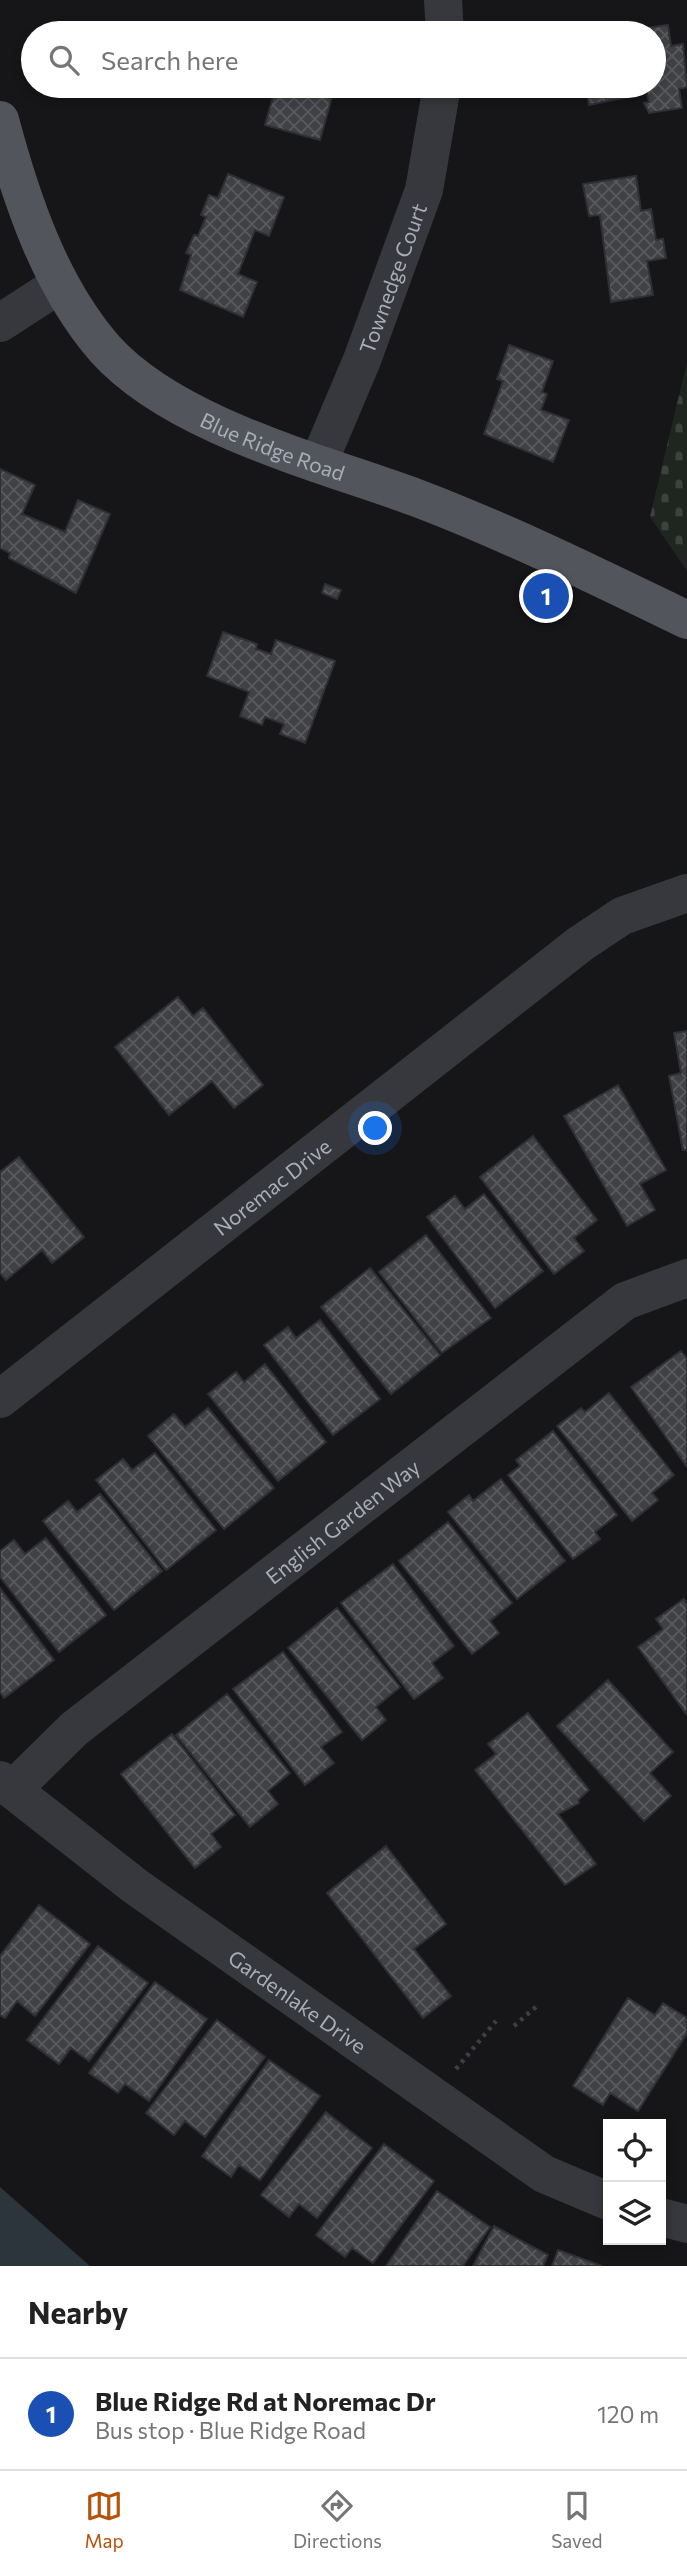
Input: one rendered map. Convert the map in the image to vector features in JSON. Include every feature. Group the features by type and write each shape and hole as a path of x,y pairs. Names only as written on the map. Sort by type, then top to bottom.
{"main road":[{"name":"Blue Ridge Road","path":"0,120 13,167 60,284 106,350 136,378 178,406 318,464 418,499 566,561 687,620"}],"street":[{"path":"443,0 444,21"},
{"name":"Townedge Court","path":"318,464 362,360 424,190 440,98"},
{"path":"0,323 60,284"},
{"name":"Noremac Drive","path":"0,1399 580,944 622,916 687,893"},
{"name":"English Garden Way","path":"6,1784 625,1301 687,1278"},
{"name":"Gardenlake Drive","path":"6,1784 135,1886 544,2174 603,2199"},
{"path":"666,2218 687,2224"}],"path":[{"path":"514,2026 538,2005"},
{"path":"450,2077 496,2021"}],"green space":[{"path":"687,362 687,571 650,517"}],"shaded area":[{"path":"0,2187 90,2266 0,2266"}],"building":[{"path":"666,25 671,46 683,44 687,87 679,89 682,108 649,113 644,103 649,102 648,98 666,98"},
{"path":"273,98 332,98 320,140 265,125"},
{"path":"588,98 623,98 589,105"},
{"path":"228,174 284,197 269,236 255,230 238,274 257,282 243,317 180,290 191,255 186,253 194,235 198,236 206,217 201,215 209,195 218,198"},
{"path":"636,176 641,211 651,209 656,240 663,239 666,258 647,261 653,295 611,302 600,215 589,216 583,184"},
{"path":"509,345 553,361 542,392 547,394 541,410 569,420 553,462 484,434 503,381 497,379"},
{"path":"0,469 35,485 22,514 65,532 78,500 110,514 76,593 9,558 10,553 0,548"},
{"path":"325,584 341,590 337,599 322,593"},
{"path":"223,632 257,644 256,649 271,654 276,640 335,661 305,743 280,734 284,724 265,717 262,725 240,716 249,692 207,676"},
{"path":"178,997 193,1016 203,1008 263,1085 234,1108 212,1081 169,1115 115,1047"},
{"path":"687,1031 687,1150 683,1150 669,1076 681,1073 674,1033"},
{"path":"618,1085 666,1170 640,1184 655,1210 627,1226 564,1116"},
{"path":"533,1136 597,1220 574,1238 584,1251 554,1274 480,1177"},
{"path":"19,1157 84,1237 52,1263 42,1250 6,1280 0,1273 0,1172"},
{"path":"484,1194 543,1271 495,1308 427,1217 455,1196 465,1209"},
{"path":"426,1235 491,1318 442,1353 379,1272"},
{"path":"370,1268 440,1355 391,1394 321,1307"},
{"path":"320,1320 380,1399 333,1435 264,1345 288,1327 296,1338"},
{"path":"681,1351 687,1359 687,1467 631,1387"},
{"path":"265,1364 326,1442 278,1481 208,1394 236,1372 244,1382"},
{"path":"609,1393 674,1475 652,1493 658,1500 632,1521 557,1426 581,1408 585,1412"},
{"path":"208,1408 274,1488 224,1529 148,1436 174,1414 185,1427"},
{"path":"553,1431 617,1515 595,1532 600,1539 573,1559 508,1475 520,1466 516,1460"},
{"path":"155,1453 216,1530 166,1570 96,1480 123,1459 132,1470"},
{"path":"501,1479 565,1561 517,1599 448,1512 469,1495 473,1501"},
{"path":"100,1494 162,1571 114,1610 43,1521 68,1501 77,1512"},
{"path":"448,1522 512,1603 490,1621 499,1633 472,1654 399,1561"},
{"path":"46,1538 106,1615 59,1652 0,1577 0,1551 14,1540 25,1554"},
{"path":"393,1564 454,1646 432,1663 443,1678 414,1699 341,1603"},
{"path":"0,1588 54,1660 4,1698 0,1692"},
{"path":"684,1599 687,1604 687,1715 638,1647 663,1629 656,1619"},
{"path":"337,1608 400,1687 376,1707 386,1720 362,1740 288,1648"},
{"path":"283,1652 342,1732 321,1747 334,1763 305,1785 233,1689"},
{"path":"608,1680 673,1752 650,1773 671,1796 644,1821 557,1726"},
{"path":"227,1694 290,1773 268,1791 278,1804 250,1827 176,1735"},
{"path":"528,1713 589,1790 578,1800 579,1803 558,1814 596,1864 565,1885 475,1770 496,1754 488,1744"},
{"path":"172,1734 235,1815 211,1834 221,1847 195,1868 121,1774"},
{"path":"386,1846 446,1924 414,1949 451,1996 423,2018 327,1893"},
{"path":"39,1905 90,1944 35,2016 17,2001 5,2018 0,2015 0,1956"},
{"path":"98,1946 148,1983 89,2061 71,2048 59,2064 27,2040"},
{"path":"155,1982 207,2019 149,2101 125,2084 118,2093 89,2073"},
{"path":"628,1998 655,2015 663,2003 687,2018 687,2033 638,2111 610,2093 603,2105 573,2086"},
{"path":"217,2020 265,2057 205,2137 185,2121 174,2135 146,2113"},
{"path":"269,2060 320,2096 260,2180 239,2165 231,2177 202,2156"},
{"path":"326,2112 372,2148 317,2218 299,2204 289,2217 261,2195"},
{"path":"384,2144 434,2181 373,2263 352,2248 345,2257 316,2235"},
{"path":"437,2191 490,2227 463,2266 386,2266"},
{"path":"494,2226 548,2255 543,2266 473,2266"},
{"path":"558,2250 602,2266 552,2266"}],"place":[{"name":"Blue Ridge Rd at Noremac Dr","path":"546,596"}]}
